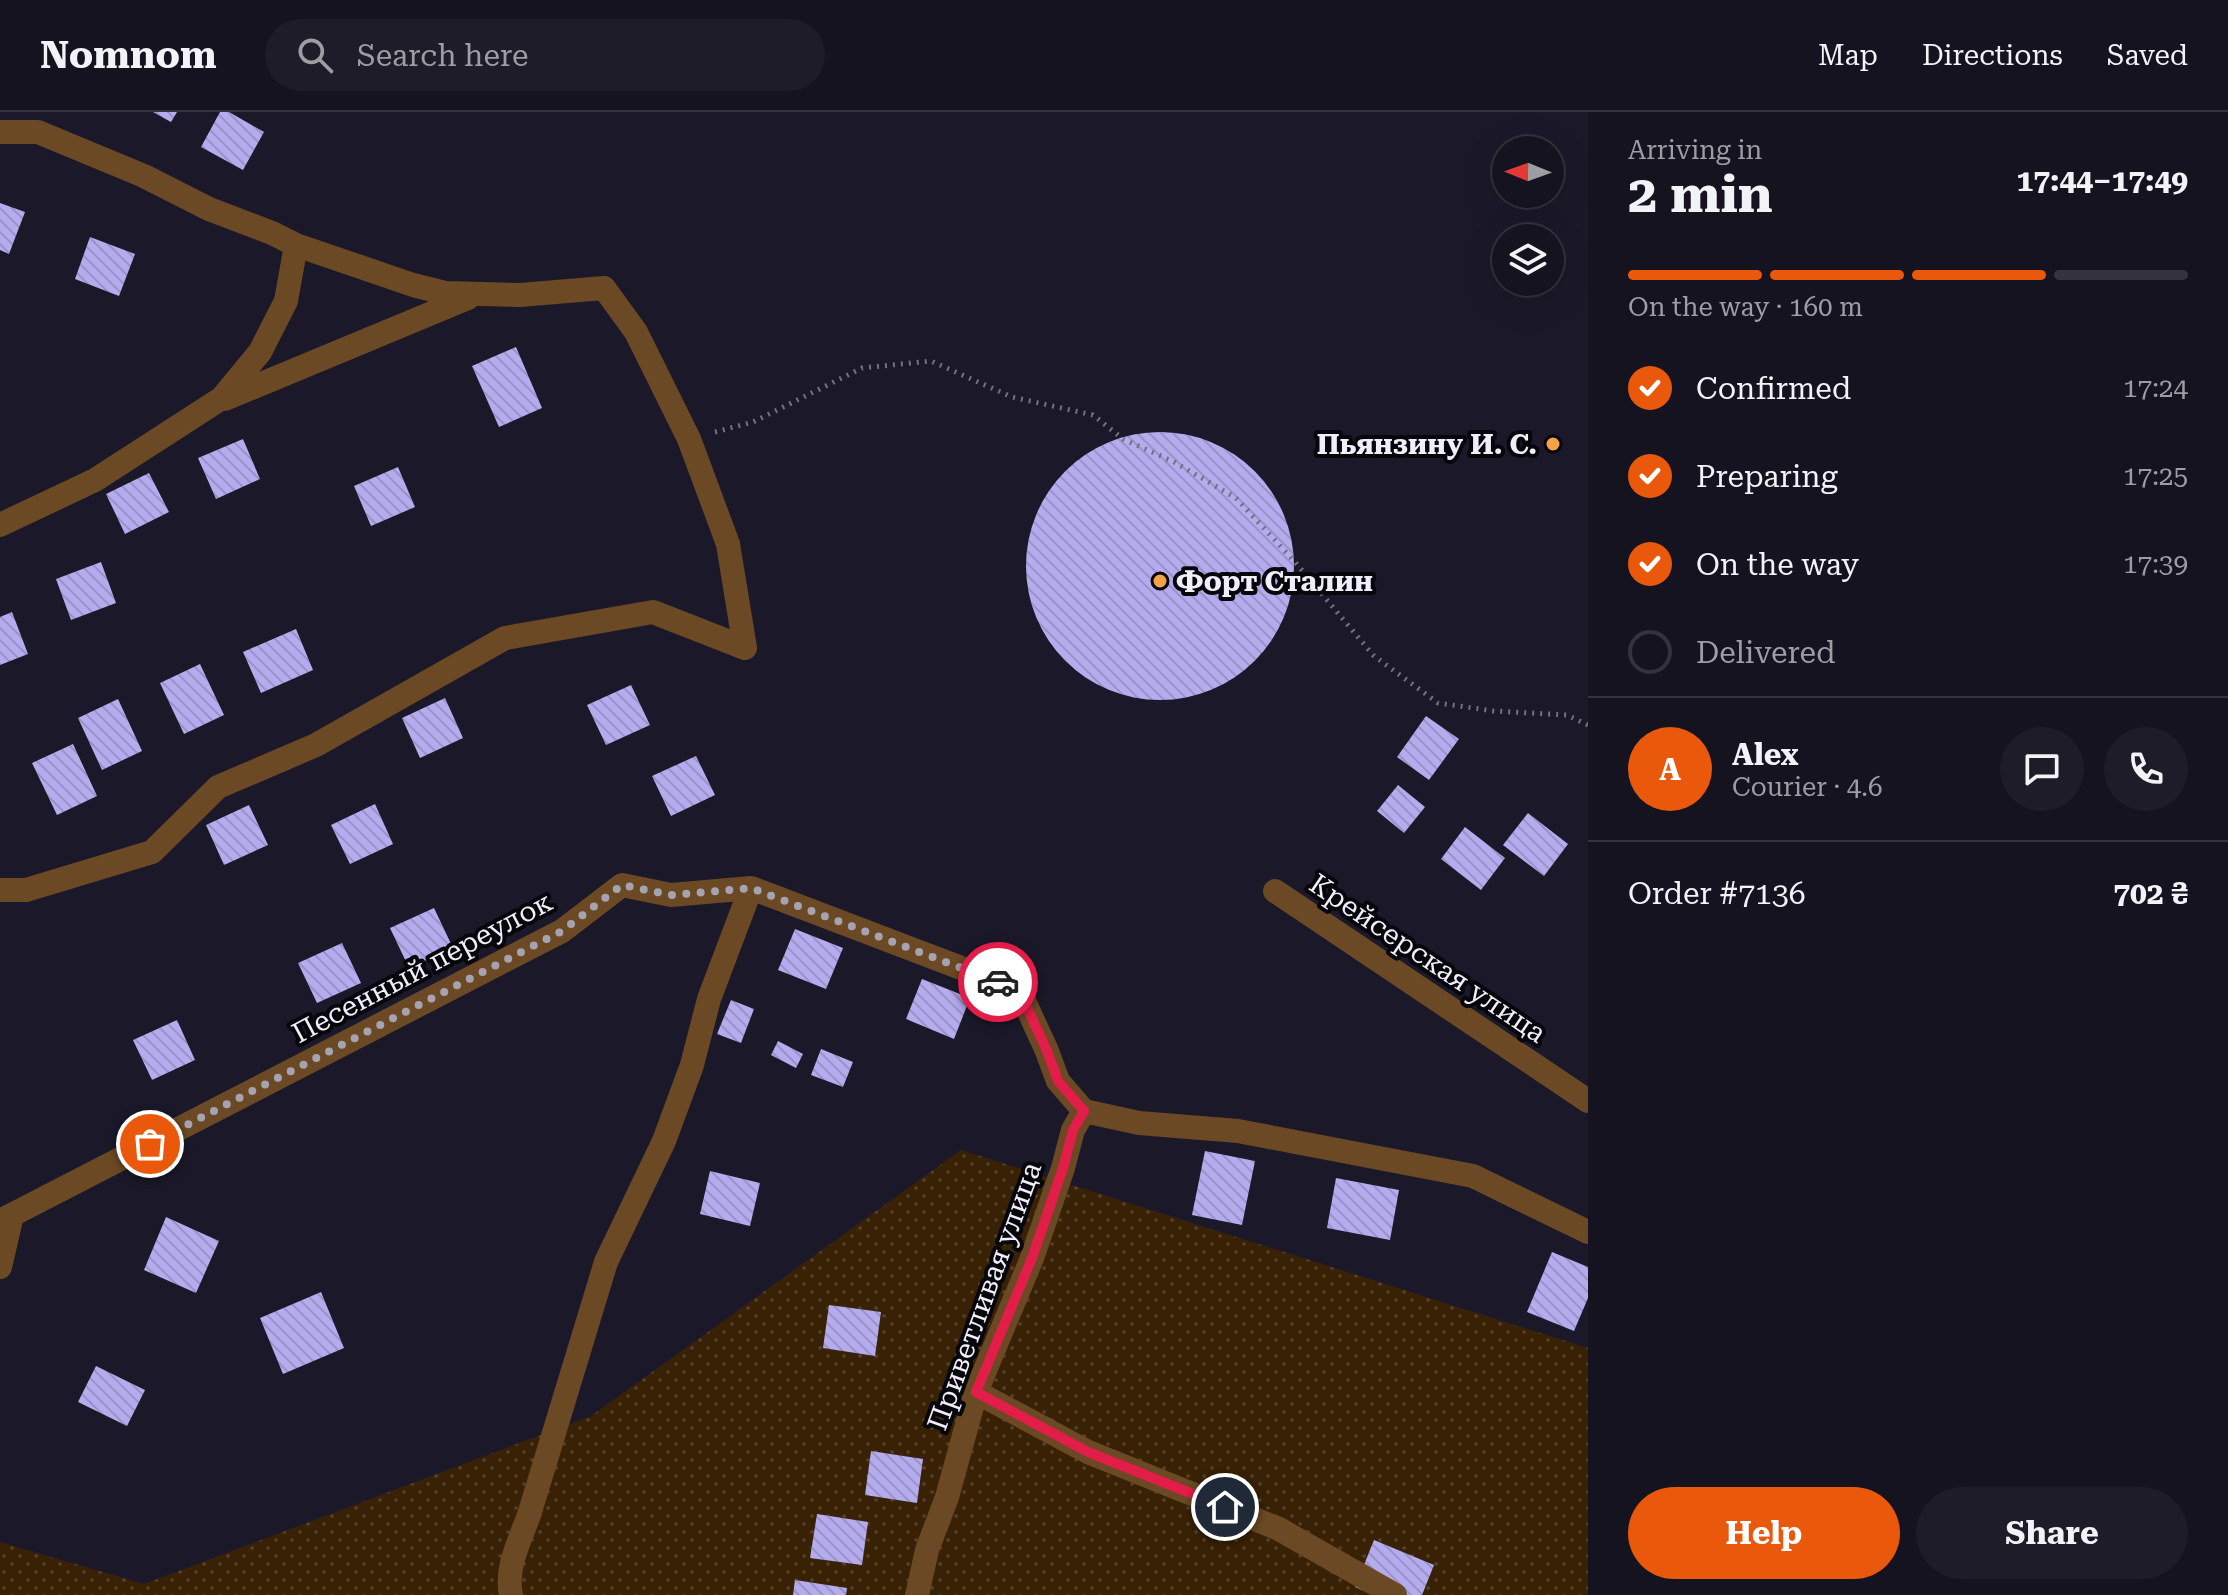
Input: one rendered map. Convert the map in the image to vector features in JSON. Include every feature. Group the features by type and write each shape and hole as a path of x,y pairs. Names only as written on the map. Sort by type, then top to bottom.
{"street":[{"path":"0,132 38,132 296,245 423,288 445,293 520,295 604,288 636,332 689,439 728,544 745,648 653,612 505,638 316,745 218,787 152,852 26,890 0,890"},
{"path":"0,525 95,480 222,398 260,352 286,301 296,245"},
{"path":"215,402 476,294"},
{"name":"Песенный переулок","path":"6,1218 562,931 622,885 671,895 751,888 1019,990 1058,1081 1084,1111"},
{"path":"511,1595 513,1556 529,1515 606,1262 664,1141 692,1065 709,999 751,888"},
{"name":"Крейсерская улица","path":"1275,891 1588,1101"},
{"path":"1084,1111 1139,1123 1238,1131 1473,1176 1588,1232"},
{"name":"Приветливая улица","path":"917,1595 927,1550 947,1497 976,1392 1032,1258 1073,1130 1084,1111"},
{"path":"0,1267 6,1218"},
{"path":"976,1392 1088,1452 1279,1529 1395,1595"}],"path":[{"path":"689,439 753,422 862,368 931,361 1012,397 1093,415 1123,439 1174,462 1236,498 1374,656 1438,703 1494,711 1567,715 1588,725"}],"shaded area":[{"path":"961,1150 1588,1348 1588,1595 0,1595 0,1542 144,1584 591,1416"}],"building":[{"path":"153,112 177,112 171,122"},
{"path":"220,112 229,112 264,132 243,170 201,147"},
{"path":"0,203 25,212 9,254 0,250"},
{"path":"90,237 135,254 119,296 75,279"},
{"path":"516,347 542,408 499,427 472,366"},
{"name":"Форт Сталин","path":"1160,432 1211,442 1255,471 1284,515 1294,566 1284,617 1255,661 1211,690 1160,700 1109,690 1065,661 1036,617 1026,566 1036,515 1065,471 1109,442"},
{"path":"243,439 260,479 216,499 198,458"},
{"path":"398,467 415,507 371,526 354,486"},
{"path":"149,473 169,512 125,534 106,494"},
{"path":"101,562 116,603 71,620 56,579"},
{"path":"12,612 28,654 0,665 0,617"},
{"path":"296,629 313,670 261,693 243,652"},
{"path":"200,664 224,715 184,734 160,683"},
{"path":"631,685 650,725 606,745 587,705"},
{"path":"445,698 463,738 420,758 402,718"},
{"path":"118,699 142,751 102,770 78,718"},
{"path":"1426,716 1459,739 1429,780 1397,757"},
{"path":"73,744 97,796 57,815 32,763"},
{"path":"696,756 715,795 671,816 652,776"},
{"path":"1398,785 1425,807 1404,833 1377,811"},
{"path":"375,804 393,844 350,864 331,825"},
{"path":"249,805 268,845 224,865 206,825"},
{"path":"1528,813 1568,844 1544,876 1503,845"},
{"path":"1465,827 1505,858 1481,890 1441,859"},
{"path":"434,908 453,948 409,968 390,928"},
{"path":"795,929 843,948 826,989 778,970"},
{"path":"342,943 361,983 317,1003 298,963"},
{"path":"922,979 970,998 954,1039 906,1019"},
{"path":"731,1000 754,1009 741,1043 717,1034"},
{"path":"177,1020 195,1060 152,1080 133,1040"},
{"path":"778,1041 803,1054 796,1068 771,1055"},
{"path":"821,1049 853,1062 843,1087 811,1075"},
{"path":"1205,1151 1255,1161 1242,1225 1192,1215"},
{"path":"710,1171 760,1183 750,1226 700,1214"},
{"path":"1336,1178 1399,1190 1390,1240 1327,1228"},
{"path":"166,1217 219,1241 196,1293 144,1270"},
{"path":"1552,1252 1588,1267 1588,1298 1574,1331 1527,1312"},
{"path":"321,1292 344,1348 283,1374 260,1318"},
{"path":"829,1305 881,1312 875,1356 823,1348"},
{"path":"96,1366 145,1390 127,1426 78,1402"},
{"path":"871,1451 923,1459 917,1503 865,1495"},
{"path":"817,1514 868,1522 862,1565 810,1558"},
{"path":"1374,1540 1434,1565 1422,1595 1374,1595 1355,1587"},
{"path":"795,1580 847,1588 846,1595 793,1595"}],"way so far":[{"path":"150,1144 562,931 622,885 671,895 751,888 998,982"}],"place":[{"name":"Пьянзину И. С.","path":"1553,444"},
{"name":"Форт Сталин","path":"1160,581"}],"route":[{"path":"998,982 1019,990 1058,1081 1084,1111 1073,1130 1032,1258 976,1392 1088,1452 1225,1507"}]}
